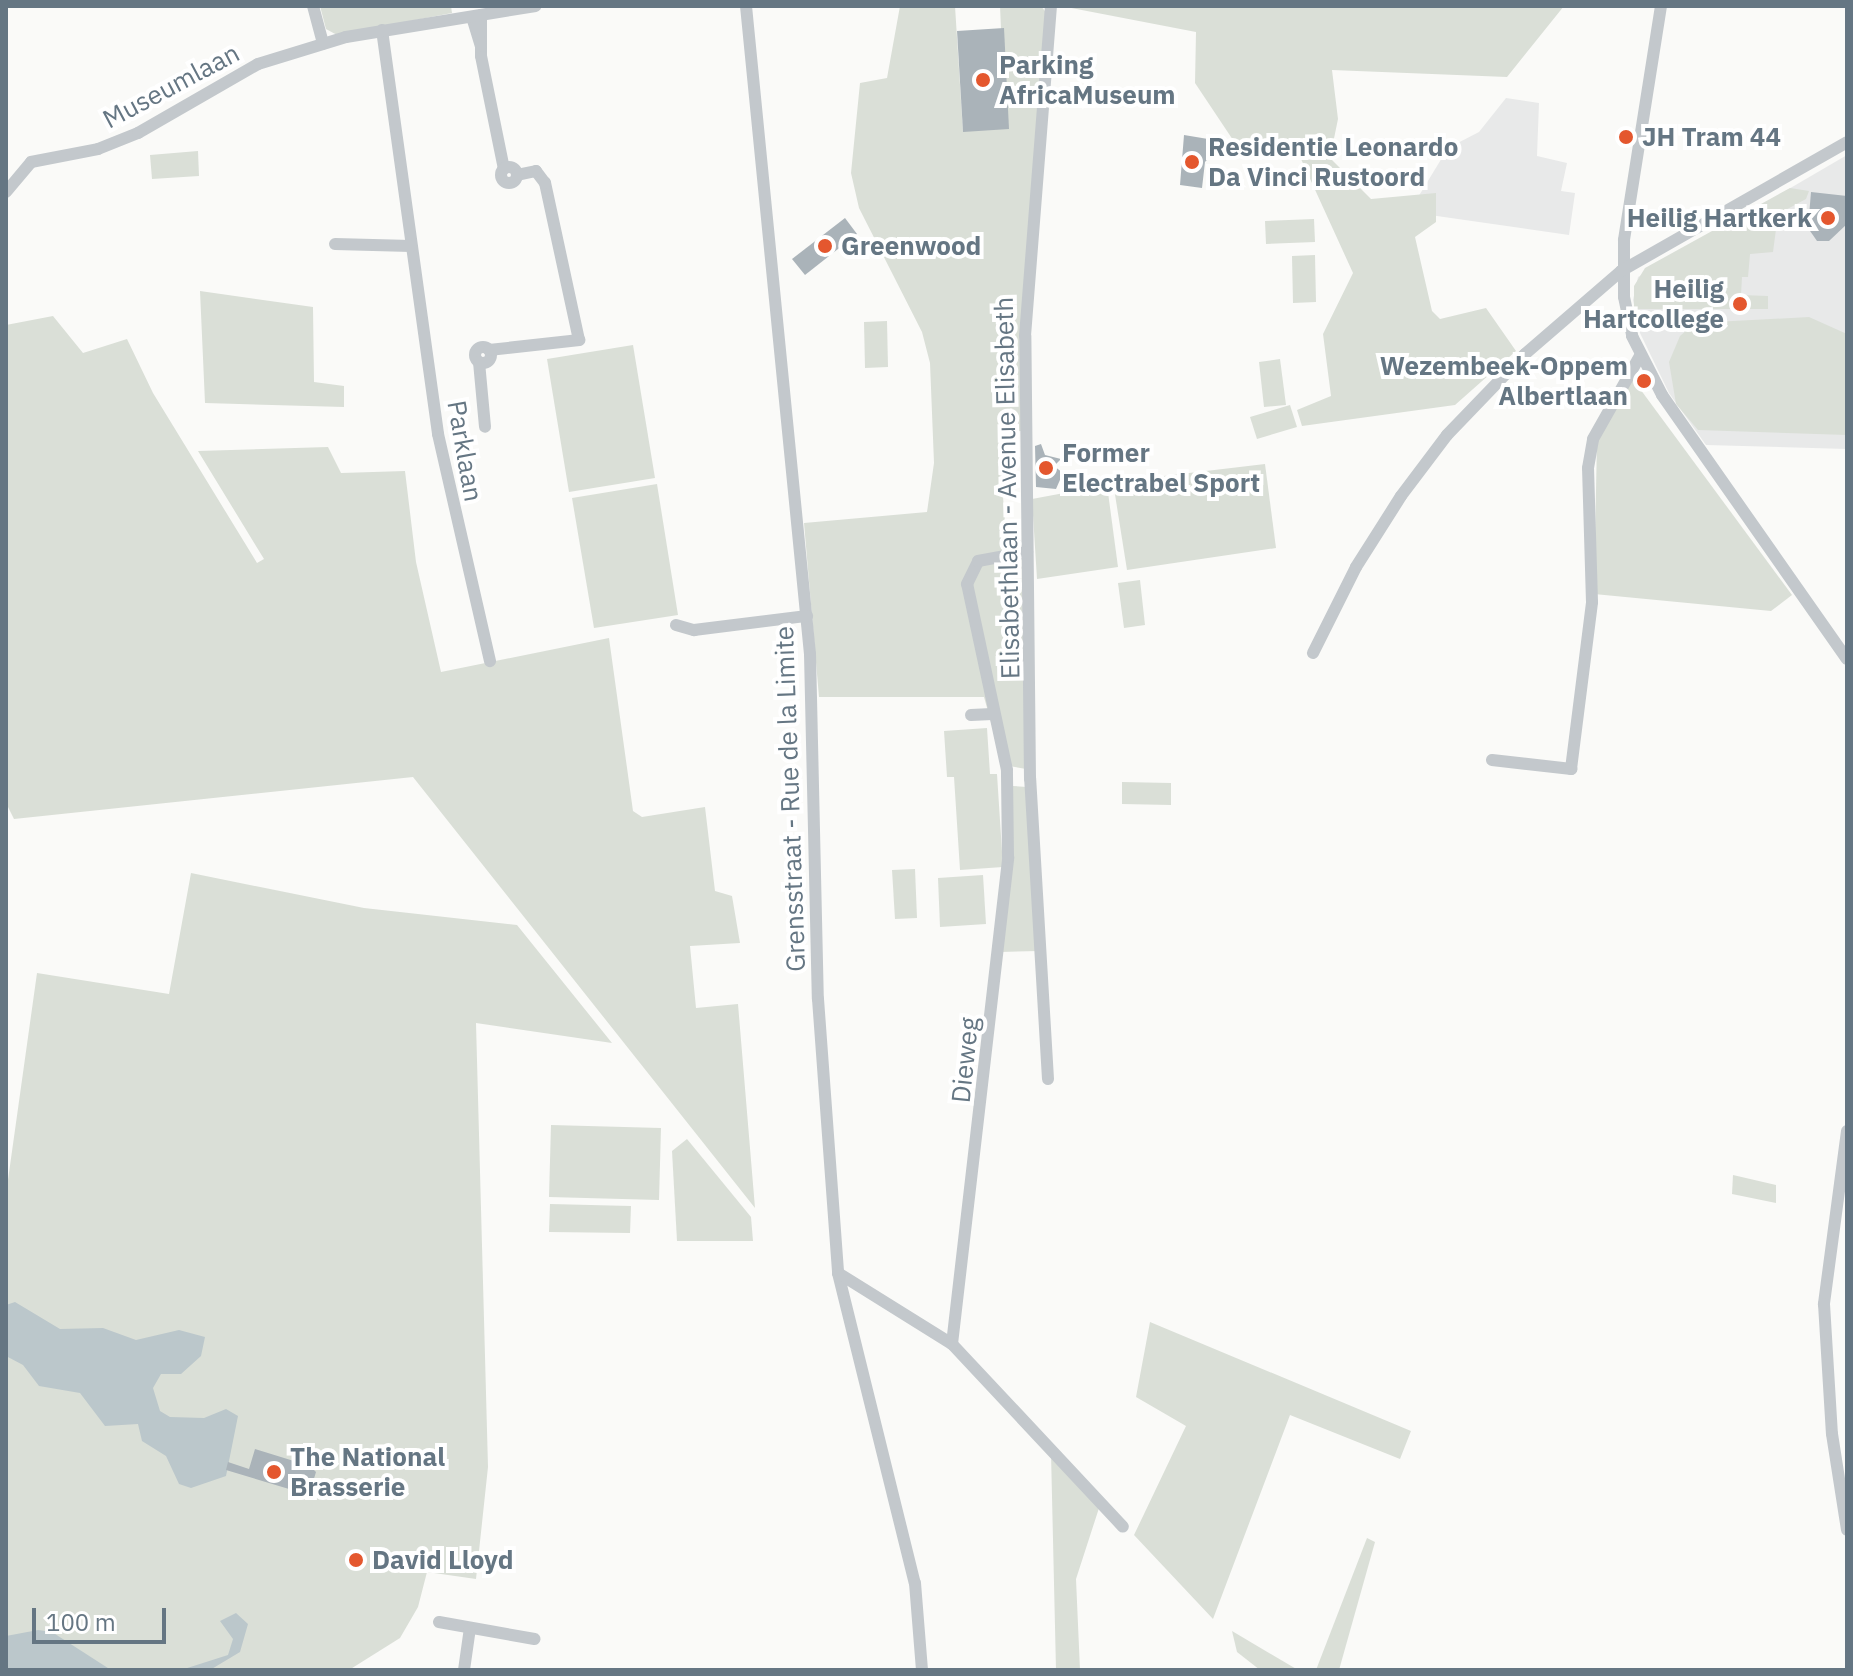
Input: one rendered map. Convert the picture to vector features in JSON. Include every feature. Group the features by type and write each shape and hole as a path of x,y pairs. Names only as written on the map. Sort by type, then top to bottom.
{"street":[{"path":"313,6 323,44"},
{"name":"Museumlaan","path":"6,192 31,162 98,149 258,64 382,30 535,6"},
{"name":"Grensstraat - Rue de la Limite","path":"746,6 807,616 818,999 838,1273 915,1583 922,1670"},
{"name":"Elisabethlaan - Avenue Elisabeth","path":"1048,1079 1030,779 1026,291 1051,6"},
{"path":"1661,6 1621,271 1640,356 1847,659"},
{"path":"476,16 510,172 541,173 579,340 489,350 489,361 479,362 485,427"},
{"name":"Parklaan","path":"382,30 444,469 490,661"},
{"path":"1313,653 1370,542 1447,435 1525,354 1621,271 1847,142"},
{"path":"335,244 411,246"},
{"path":"1492,760 1571,769 1592,602 1591,450 1640,356"},
{"name":"Dieweg","path":"952,1344 1007,873 1008,779 992,714 967,578 983,559 1027,552"},
{"path":"676,625 694,630 807,616"},
{"path":"971,715 992,714"},
{"path":"1008,779 1030,779"},
{"path":"1847,1131 1825,1292 1847,1530"},
{"path":"838,1273 952,1344 1123,1527"},
{"path":"439,1622 534,1639"},
{"path":"464,1670 470,1628"}],"shaded area":[{"path":"320,6 451,6 452,13 337,35 326,29"},
{"path":"900,6 955,6 963,132 1001,29 1000,6 1041,6 1048,15 1021,431 1004,432 1002,484 1007,548 1021,540 1026,769 1003,765 984,697 819,697 804,523 927,512 934,463 930,363 922,332 859,208 851,173 860,83 887,78"},
{"path":"1061,6 1564,6 1507,77 1332,70 1338,119 1330,158 1371,199 1436,193 1436,222 1415,237 1432,311 1440,319 1486,308 1516,351 1455,405 1302,426 1297,410 1331,396 1323,334 1353,273 1301,159 1233,140 1195,83 1196,32"},
{"path":"1506,98 1539,103 1537,156 1567,163 1561,191 1575,193 1569,235 1409,212 1448,148 1479,132"},
{"path":"198,151 199,176 152,179 150,155"},
{"name":"Heilig Hartcollege","path":"1847,155 1847,449 1706,445 1669,393 1640,333 1633,300 1638,277"},
{"path":"1790,188 1809,191 1806,199 1778,214 1773,252 1750,254 1748,277 1742,277 1741,295 1768,296 1768,309 1634,309 1634,286 1645,268"},
{"path":"1314,219 1315,242 1266,244 1265,221"},
{"path":"1315,255 1316,302 1293,303 1292,256"},
{"path":"200,291 313,307 314,382 344,386 344,407 205,403"},
{"path":"53,316 83,353 127,339 153,393 257,563 264,559 198,451 328,447 341,473 405,471 416,562 441,672 609,638 633,811 642,817 705,807 715,891 732,896 740,943 690,946 696,1008 738,1004 755,1208 413,777 14,819 6,803 6,325"},
{"path":"1809,317 1847,334 1847,435 1698,430 1676,404 1669,362 1680,336 1695,323"},
{"path":"887,321 888,367 865,368 864,322"},
{"path":"633,345 655,478 569,492 547,359"},
{"path":"1280,359 1286,405 1264,407 1259,362"},
{"path":"1632,378 1792,595 1771,611 1594,594 1597,440"},
{"path":"1290,405 1297,427 1257,439 1250,417"},
{"path":"1265,464 1276,548 1127,570 1113,482"},
{"path":"657,484 678,615 594,628 572,498"},
{"path":"1107,485 1118,567 1037,579 1032,499"},
{"path":"1140,580 1145,625 1124,628 1118,583"},
{"path":"987,728 990,774 997,774 1003,867 960,870 954,777 947,777 944,731"},
{"path":"1122,782 1171,783 1171,805 1122,804"},
{"path":"1013,786 1027,787 1038,951 1000,952"},
{"path":"915,869 917,918 895,919 892,870"},
{"path":"191,873 364,908 517,925 612,1043 476,1023 488,1467 476,1579 427,1572 418,1607 400,1638 349,1670 6,1670 6,1194 37,973 169,994"},
{"path":"983,875 986,924 940,927 938,878"},
{"path":"551,1125 661,1128 659,1200 549,1197"},
{"path":"687,1139 751,1217 753,1241 677,1241 672,1151"},
{"path":"1733,1175 1776,1185 1776,1203 1732,1194"},
{"path":"550,1204 631,1206 630,1233 549,1232"},
{"path":"15,1302 60,1329 103,1328 136,1340 179,1330 205,1337 201,1356 181,1374 161,1374 153,1388 160,1411 170,1417 204,1418 226,1409 238,1416 226,1476 191,1488 179,1484 166,1456 142,1441 138,1424 105,1426 80,1393 39,1386 23,1365 6,1356 6,1305"},
{"path":"1150,1322 1411,1431 1400,1459 1290,1415 1213,1619 1134,1535 1186,1426 1136,1397"},
{"path":"1051,1453 1100,1505 1076,1579 1080,1670 1056,1670"},
{"path":"1367,1538 1375,1542 1339,1670 1316,1670"},
{"path":"236,1613 248,1624 240,1652 210,1670 181,1670 228,1655 233,1639 220,1621"},
{"path":"38,1630 52,1632 111,1670 6,1670 6,1636"},
{"path":"1232,1631 1298,1670 1260,1670 1237,1652"}],"building":[{"name":"Parking AfricaMuseum","path":"1004,28 1009,129 963,132 957,31"},
{"name":"Residentie Leonardo Da Vinci Rustoord","path":"1184,135 1208,139 1212,154 1205,162 1202,188 1180,185"},
{"name":"Heilig Hartkerk","path":"1811,192 1847,196 1847,224 1829,241 1817,241 1808,228"},
{"name":"Greenwood","path":"845,218 857,234 805,275 792,259"},
{"name":"Former Electrabel Sport","path":"1041,444 1045,455 1061,459 1054,466 1063,473 1056,489 1036,487 1035,446"},
{"name":"The National Brasserie","path":"255,1449 310,1466 316,1472 309,1495 226,1470 228,1462 249,1469"}],"place":[{"name":"Parking AfricaMuseum","path":"983,80"},
{"name":"JH Tram 44","path":"1626,137"},
{"name":"Residentie Leonardo Da Vinci Rustoord","path":"1192,162"},
{"name":"Heilig Hartkerk","path":"1828,218"},
{"name":"Greenwood","path":"825,246"},
{"name":"Heilig Hartcollege","path":"1740,304"},
{"name":"Wezembeek-Oppem Albertlaan","path":"1644,381"},
{"name":"Former Electrabel Sport","path":"1046,468"},
{"name":"The National Brasserie","path":"274,1472"},
{"name":"David Lloyd","path":"356,1560"}]}
